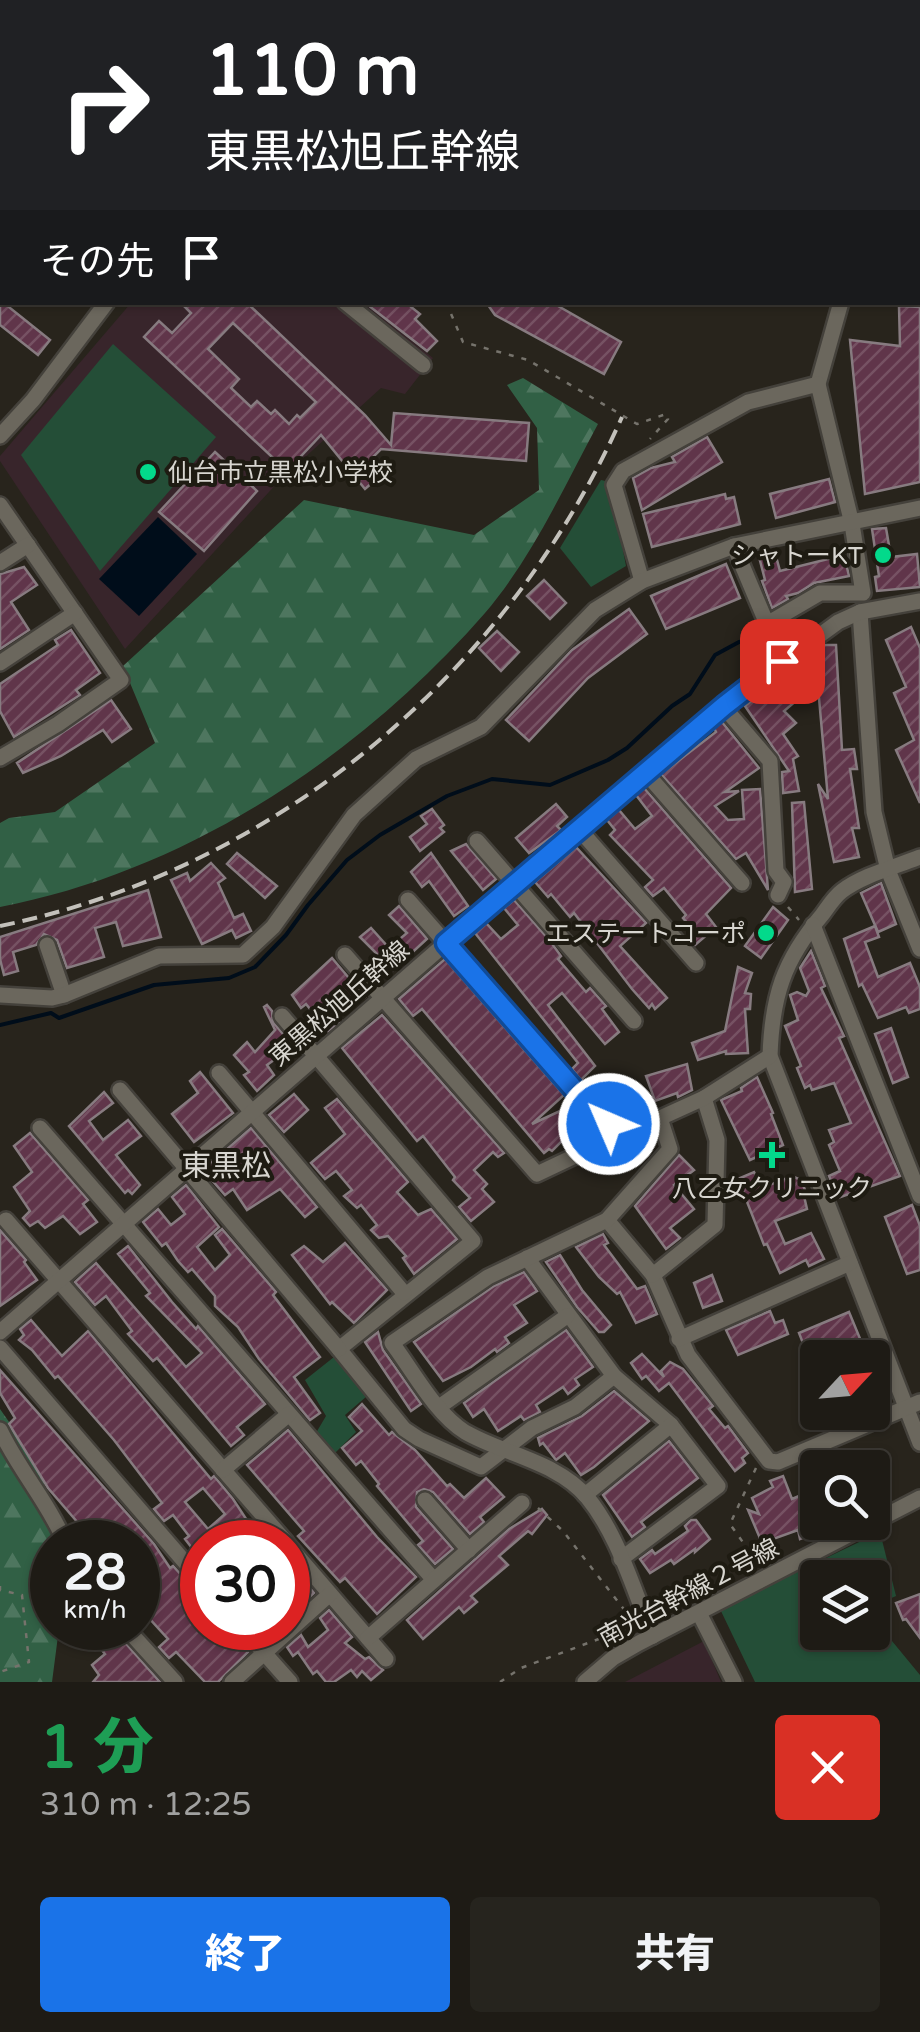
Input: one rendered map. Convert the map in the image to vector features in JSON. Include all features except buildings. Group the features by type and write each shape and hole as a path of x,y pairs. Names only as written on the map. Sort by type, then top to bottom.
{"street":[{"path":"0,436 33,400 104,305"},
{"path":"349,305 423,365"},
{"path":"734,546 767,624 820,593 863,593 852,524 818,384 840,305"},
{"path":"642,581 614,485 623,471 748,402 818,384"},
{"path":"0,505 121,680 0,758"},
{"path":"0,995 52,998 159,956 243,954 273,927 354,814 416,759 482,726 596,610 642,581 734,546 920,508"},
{"path":"0,564 28,545"},
{"name":"東黒松旭丘幹線","path":"0,1332 724,706 812,639 860,612 920,600"},
{"path":"860,612 874,812 888,870 920,949"},
{"path":"0,663 74,613"},
{"path":"724,706 770,761 776,870 784,882 778,894"},
{"path":"645,772 742,883"},
{"path":"579,829 696,963"},
{"path":"477,841 634,1022"},
{"path":"920,857 841,891 792,953 778,985 770,1056 850,1264 913,1405 920,1443"},
{"path":"346,954 537,1174 575,1156 609,1124 606,1115 587,1104 408,900"},
{"path":"811,928 920,1196"},
{"path":"48,945 64,995"},
{"path":"282,1016 473,1241 339,1349"},
{"path":"650,1630 605,1524 586,1495 566,1479 462,1430 439,1407 392,1343 488,1278 608,1220 670,1149 660,1118 704,1098 770,1056"},
{"path":"219,1073 404,1293"},
{"path":"120,1090 404,1429 419,1439 482,1467 532,1428 575,1407 614,1376"},
{"path":"653,1275 715,1225 717,1140 704,1098"},
{"path":"40,1128 434,1580"},
{"path":"6,1220 266,1520"},
{"path":"608,1220 653,1275 679,1339 769,1461 778,1462 913,1405"},
{"path":"527,1258 614,1376 671,1425 718,1486 621,1559"},
{"path":"679,1339 850,1264"},
{"path":"439,1407 567,1316"},
{"path":"0,1348 180,1557"},
{"path":"223,1470 289,1414"},
{"path":"586,1495 671,1425"},
{"path":"0,1430 13,1458 56,1520"},
{"name":"南光台幹線２号線","path":"585,1682 650,1630 699,1613 920,1498"},
{"path":"425,1500 468,1550"},
{"path":"368,1638 522,1504"},
{"path":"310,1571 386,1659"},
{"path":"232,1682 330,1594"},
{"path":"699,1613 734,1682"},
{"path":"146,1650 175,1682"},
{"path":"261,1650 290,1682"}],"path":[{"path":"447,305 463,342 528,360 637,424 666,414 668,419 630,461 632,466"},
{"path":"778,894 811,928"},
{"path":"764,1453 730,1524 767,1577"},
{"path":"522,1504 543,1510 627,1612"},
{"path":"0,1586 0,1590 22,1595 29,1662 0,1672"},
{"path":"500,1682 522,1668 614,1632 650,1630"}],"shaded area":[{"name":"仙台市立黒松小学校","path":"129,305 366,305 433,358 405,394 381,388 280,480 125,649 0,456"},
{"path":"704,1641 721,1682 625,1682 629,1680"}],"green space":[{"path":"113,344 216,437 100,571 21,455"},
{"path":"523,378 598,424 518,569 485,613 436,665 326,759 203,836 138,866 70,890 0,907 0,823 9,818 55,812 155,743 123,666 304,500 474,535 539,490 537,428 507,385"},
{"path":"601,480 610,482 626,566 591,587 560,548"},
{"path":"334,1357 367,1396 345,1415 356,1432 332,1456 313,1438 326,1416 305,1380"},
{"path":"0,1409 42,1469 50,1520 30,1520 30,1650 56,1650 52,1682 0,1682"},
{"path":"863,1540 882,1540 887,1560 822,1560"},
{"path":"800,1570 800,1650 890,1650 890,1636 920,1675 920,1682 755,1682 720,1609"},
{"path":"890,1572 896,1596 890,1599"}],"water":[{"path":"158,517 197,554 139,616 99,579"}],"waterway":[{"path":"0,1025 51,1013 59,1018 154,985 229,978 255,967 347,860 380,835 447,796 492,779 550,785 608,760 690,694 715,655 739,642 756,639"}],"railway":[{"path":"0,926 102,898 198,859 288,808 372,747 448,676 515,597 574,510 622,417"}],"place":[{"name":"仙台市立黒松小学校","path":"148,472"},
{"name":"シャトーKT","path":"883,555"},
{"name":"エステートコーポ","path":"766,933"},
{"name":"八乙女クリニック","path":"772,1155"}],"district":[{"name":"東黒松","path":"226,1166"}],"route":[{"path":"609,1124 606,1115 587,1104 446,943 645,772 782,661"}]}
